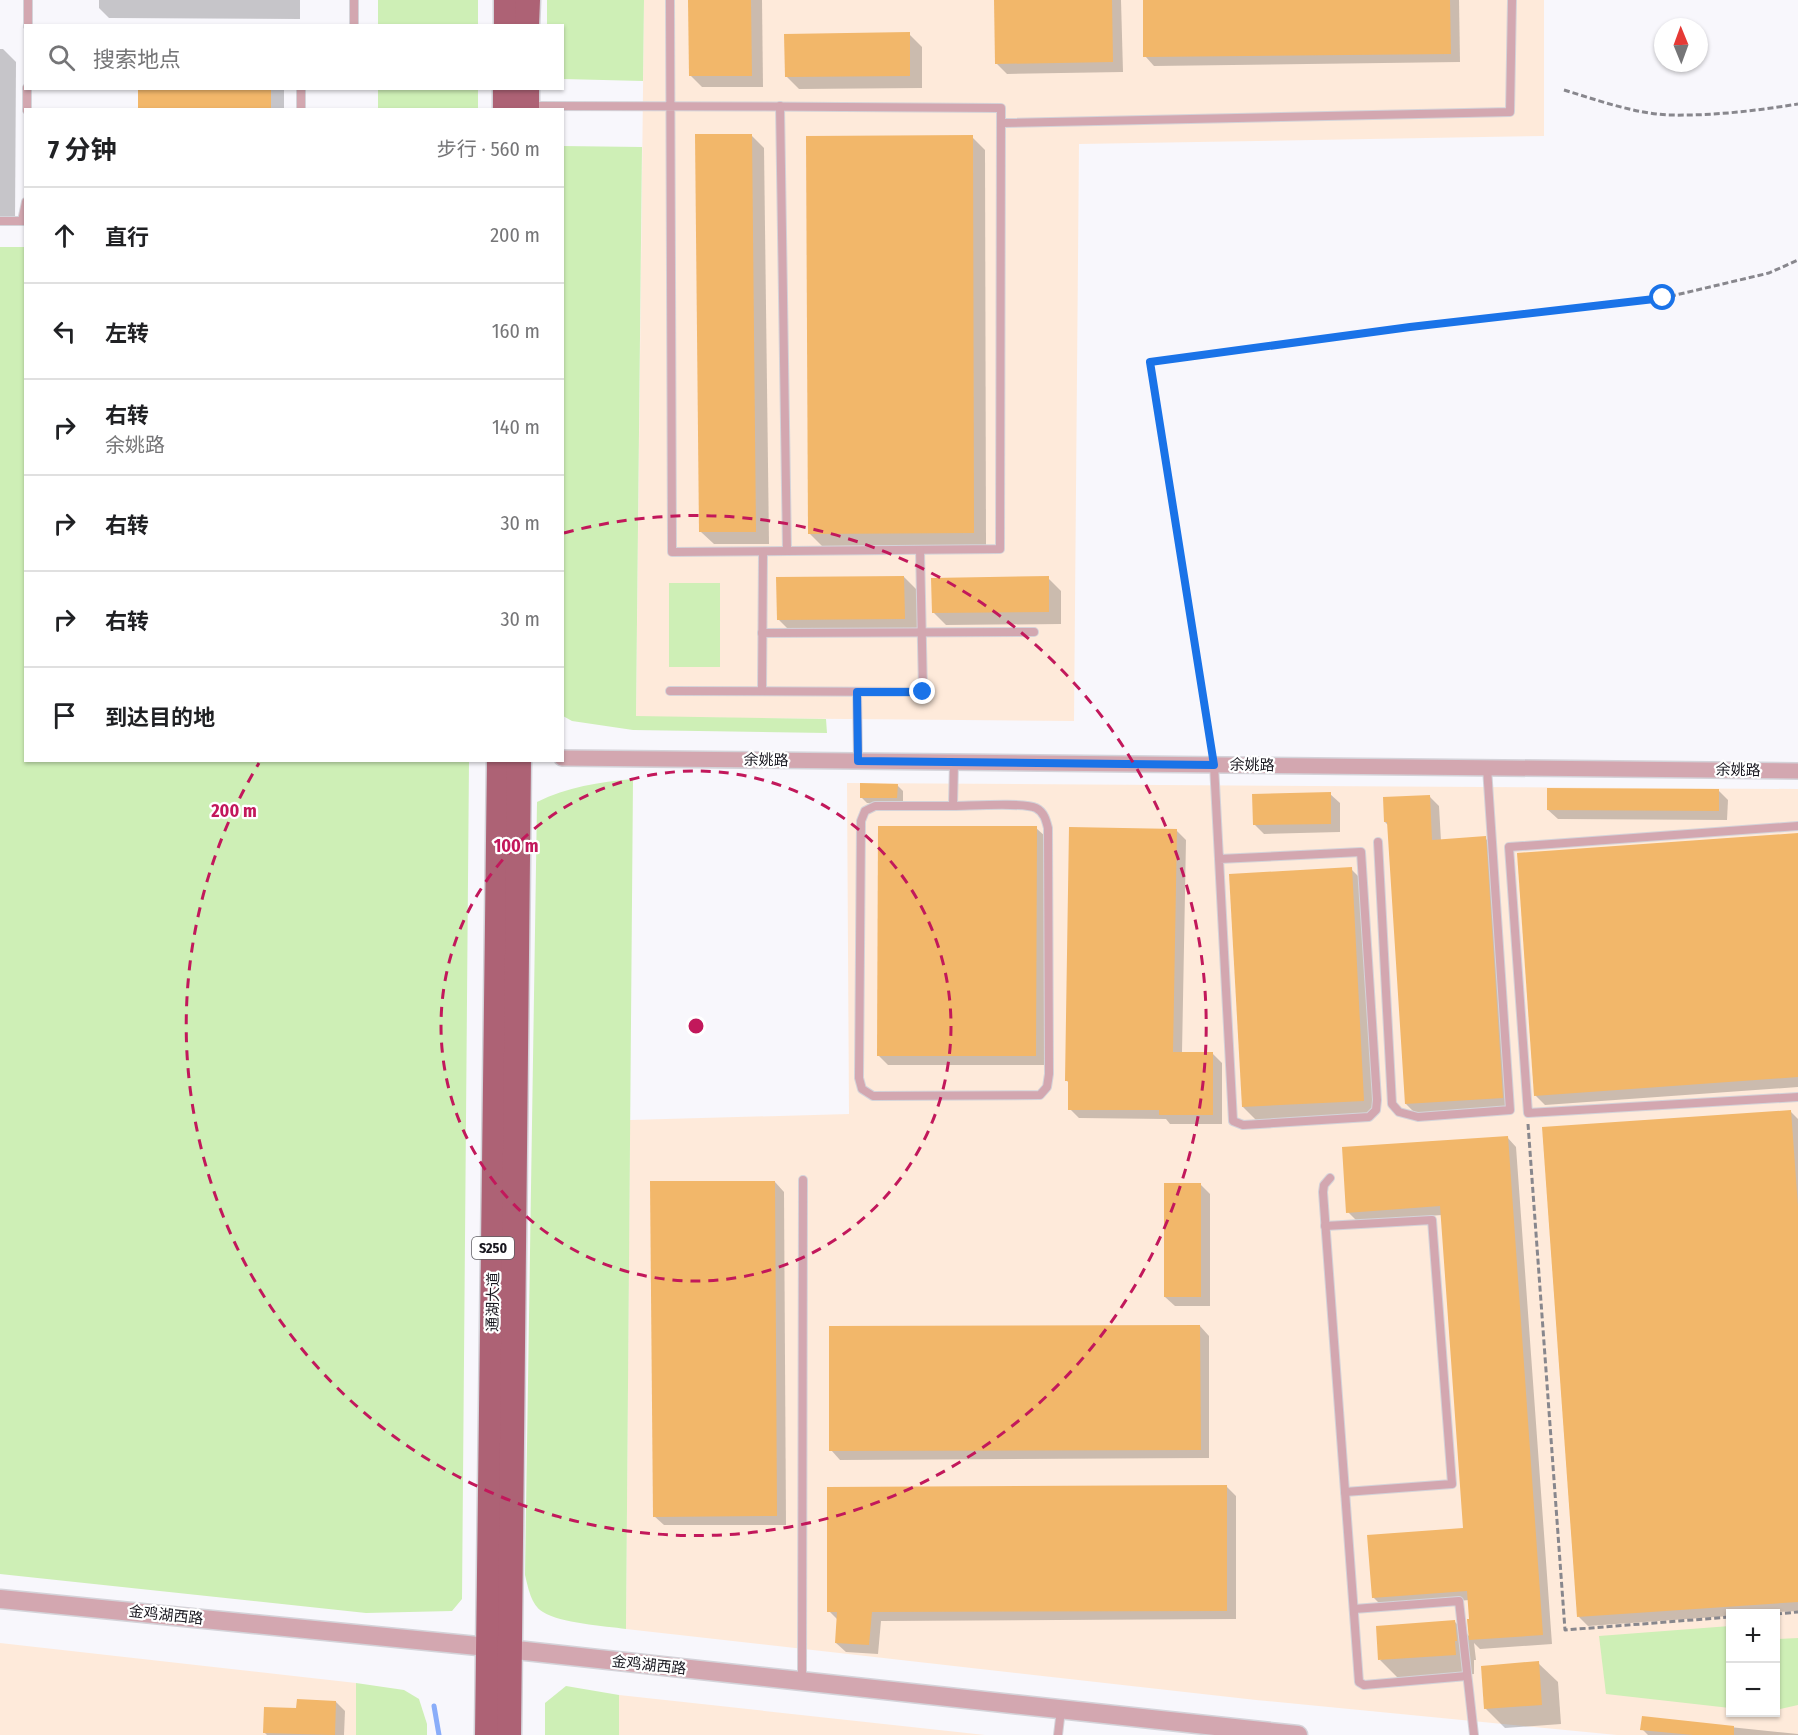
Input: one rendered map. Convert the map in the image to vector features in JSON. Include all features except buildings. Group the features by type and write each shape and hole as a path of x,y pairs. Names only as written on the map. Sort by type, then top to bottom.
{"main road":[{"path":"506,0 506,24"},
{"path":"527,24 528,0"},
{"path":"507,90 521,103"},
{"name":"通湖大道","path":"499,762 499,1648 509,1735"},
{"name":"通湖大道","path":"487,1735 499,1648 519,762"}],"street":[{"name":"余姚路","path":"564,758 1798,771"},
{"name":"金鸡湖西路","path":"0,1599 499,1648 1298,1735"}],"lane":[{"path":"28,0 28,24"},
{"path":"354,0 354,24"},
{"path":"521,103 670,106 1001,108 1000,549 672,552 670,106 670,0"},
{"path":"1001,123 1510,112 1512,0"},
{"path":"27,90 27,108"},
{"path":"301,90 301,108"},
{"path":"780,106 787,551"},
{"path":"0,221 24,221"},
{"path":"670,691 923,692 920,550"},
{"path":"762,691 763,552"},
{"path":"762,633 1034,632"},
{"path":"857,692 858,761"},
{"path":"953,806 954,762"},
{"path":"1214,765 1219,859 1233,1121 1243,1125 1369,1117 1376,1110 1377,1100 1361,852 1219,859"},
{"path":"1378,842 1392,1104 1399,1112 1418,1116 1510,1110 1487,768"},
{"path":"875,806 953,806 1036,808 1044,816 1048,828 1049,1074 1047,1087 1040,1095 873,1096 862,1089 860,1084 861,821 865,810 875,806"},
{"path":"1798,826 1509,846 1528,1113 1798,1097"},
{"path":"1330,1178 1324,1185 1323,1192 1357,1675 1359,1682 1364,1685 1467,1676"},
{"path":"802,1180 802,1681"},
{"path":"1325,1226 1432,1220 1451,1461 1452,1484 1345,1492"},
{"path":"1354,1610 1459,1601 1474,1735"},
{"path":"1058,1735 1061,1709"}],"path":[{"path":"1564,90 1620,107 1666,115 1736,112 1798,105"},
{"path":"1214,765 1150,362 1410,327 1663,298 1769,273 1798,260"},
{"path":"1528,1113 1565,1630 1726,1617"},
{"path":"1780,1614 1798,1612"}],"shaded area":[{"path":"644,0 1544,0 1544,136 1079,144 1074,721 636,717"},
{"path":"847,783 1798,789 1798,1735 1617,1735 1256,1700 626,1629 630,1120 849,1114"},
{"path":"0,1643 356,1683 356,1735 0,1735"},
{"path":"619,1695 985,1735 619,1735"}],"green space":[{"path":"378,0 478,0 478,24 378,24"},
{"path":"547,0 644,0 643,81 564,79 564,24 547,24"},
{"path":"378,90 478,90 478,108 378,108"},
{"path":"564,146 642,147 636,716 826,719 827,733 633,730 572,721 564,717"},
{"path":"0,247 24,247 24,762 469,762 462,1599 452,1611 366,1613 0,1574"},
{"path":"669,583 720,583 720,667 669,667"},
{"path":"633,779 626,1629 560,1619 543,1612 533,1600 525,1575 537,802 560,792 584,786"},
{"path":"1726,1626 1726,1708 1606,1694 1599,1636"},
{"path":"1798,1638 1798,1705 1780,1709 1780,1663 1780,1639"},
{"path":"356,1683 404,1690 419,1699 427,1724 427,1735 356,1735"},
{"path":"566,1686 619,1695 619,1735 545,1735 545,1703"}],"waterway":[{"path":"434,1706 439,1735"}],"route":[{"path":"923,692 857,692 858,761 1214,765 1150,362 1410,327 1663,298"}]}
